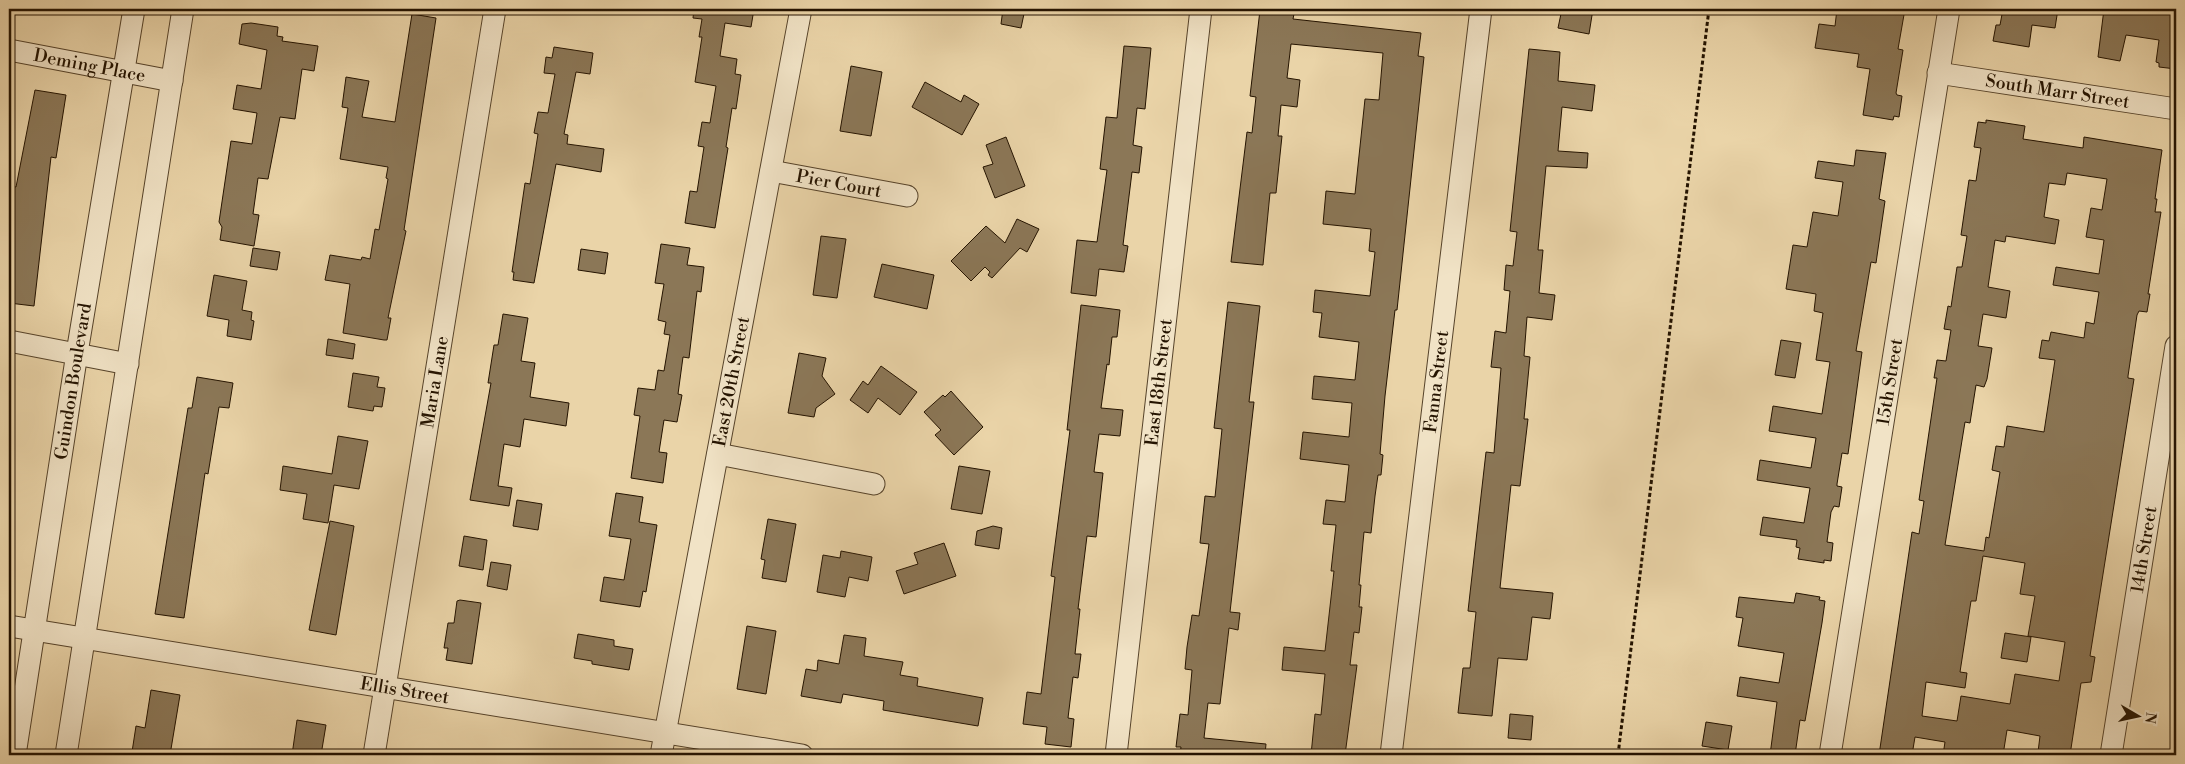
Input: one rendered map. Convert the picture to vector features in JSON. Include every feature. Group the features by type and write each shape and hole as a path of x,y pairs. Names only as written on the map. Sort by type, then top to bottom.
{"street":[{"name":"Guindon Boulevard","path":"15,755 134,9"},
{"path":"66,755 183,9"},
{"name":"Maria Lane","path":"374,755 495,9"},
{"name":"East 20th Street","path":"661,755 801,9"},
{"name":"East 18th Street","path":"1116,755 1201,9"},
{"name":"Fanna Street","path":"1391,755 1481,9"},
{"name":"15th Street","path":"1830,755 1949,9"},
{"name":"Deming Place","path":"9,50 172,80"},
{"name":"South Marr Street","path":"1938,73 2176,109"},
{"name":"Pier Court","path":"771,171 907,196"},
{"path":"9,341 128,364"},
{"name":"14th Street","path":"2110,755 2176,346"},
{"path":"718,454 874,484"},
{"name":"Ellis Street","path":"9,626 802,755"}],"path":[{"path":"1618,755 1709,9"}],"building":[{"path":"694,9 754,9 751,27 725,23 720,56 737,59 735,74 741,75 736,109 732,108 726,147 728,148 715,228 685,223 690,191 697,192 704,147 698,146 702,122 710,123 716,86 695,82 702,37 699,37 702,19 693,18"},
{"path":"1003,9 1025,9 1021,28 1001,24"},
{"path":"1562,9 1593,9 1589,34 1558,28"},
{"path":"1837,9 1905,9 1898,49 1903,50 1896,93 1902,96 1899,117 1894,116 1893,120 1863,115 1870,69 1857,67 1859,54 1815,48 1819,24 1835,26"},
{"path":"2003,9 2058,9 2055,28 2032,25 2029,47 1993,41 1996,25 2000,25"},
{"path":"2104,9 2176,9 2176,69 2159,67 2159,63 2156,62 2159,40 2126,35 2120,61 2098,57"},
{"path":"1260,10 1294,14 1293,19 1421,33 1418,56 1424,57 1397,310 1395,310 1385,396 1380,454 1383,455 1381,475 1378,475 1371,533 1364,532 1359,585 1361,585 1359,607 1362,607 1359,633 1354,632 1350,665 1357,665 1345,755 1311,755 1315,714 1321,715 1325,674 1282,670 1284,647 1325,651 1334,571 1331,571 1336,525 1323,524 1326,500 1345,502 1349,465 1300,459 1303,432 1349,437 1352,403 1312,399 1314,376 1355,380 1359,342 1319,337 1322,313 1313,312 1315,290 1370,296 1375,252 1369,251 1371,229 1323,224 1326,191 1355,194 1365,99 1379,100 1383,53 1291,44 1287,78 1300,80 1297,107 1281,105 1278,136 1282,136 1276,193 1270,193 1263,265 1231,262 1247,132 1252,133 1256,97 1250,96"},
{"path":"412,14 436,18 404,230 406,231 388,318 391,318 387,340 384,340 343,333 350,284 325,280 330,255 361,260 362,257 370,259 375,229 379,230 388,179 386,178 388,167 340,159 348,108 342,107 346,77 369,81 362,117 395,122"},
{"path":"251,23 278,27 277,36 283,37 282,41 318,46 314,71 302,69 295,119 280,117 268,179 258,178 253,214 259,215 254,246 220,240 222,227 219,222 231,141 252,144 257,113 233,109 237,85 261,89 267,50 239,44 242,24"},
{"path":"1124,46 1151,48 1145,109 1137,108 1133,145 1142,147 1139,173 1132,172 1123,245 1128,246 1124,272 1099,269 1096,296 1071,293 1077,240 1097,242 1107,170 1100,169 1106,117 1117,118"},
{"path":"554,47 593,53 590,74 576,72 564,134 568,135 567,144 604,149 601,172 556,164 534,283 513,280 514,272 512,272 525,183 530,184 533,166 538,134 534,133 538,112 548,113 555,74 544,73 546,57 552,58"},
{"path":"1529,49 1560,52 1558,81 1595,85 1592,111 1562,107 1558,151 1588,153 1587,168 1546,166 1538,250 1543,250 1539,293 1555,295 1552,320 1527,317 1524,356 1530,357 1524,419 1528,419 1520,486 1511,485 1500,588 1553,593 1550,619 1532,617 1527,660 1498,658 1492,716 1458,713 1463,668 1470,668 1476,612 1468,611 1486,452 1494,453 1501,368 1491,367 1495,331 1506,333 1510,291 1504,290 1506,265 1513,266 1517,232 1510,231"},
{"path":"851,66 882,72 871,136 840,131"},
{"path":"925,82 961,102 964,95 979,104 962,135 912,107"},
{"path":"35,90 66,95 56,158 51,157 34,306 9,303 9,263 13,229 10,228 14,203 9,203 9,186 16,187"},
{"path":"1986,120 2025,126 2023,139 2083,148 2084,137 2162,150 2155,199 2157,199 2155,212 2161,212 2148,294 2150,294 2147,312 2139,311 2137,315 2128,376 2128,378 2134,379 2090,656 2095,657 2091,682 2081,683 2070,755 2038,752 2040,736 2007,730 2003,755 1943,755 1945,742 1915,737 1912,755 1879,755 1912,532 1919,534 1924,501 1919,500 1937,378 1934,378 1937,360 1946,361 1951,330 1944,329 1948,306 1951,307 1957,267 1962,267 1967,236 1961,235 1969,180 1976,181 1981,148 1974,147 1978,122 1986,123","holes":["2067,173 2107,179 2102,210 2091,208 2086,237 2104,240 2099,274 2056,267 2053,285 2099,292 2094,324 2086,322 2084,338 2051,332 2049,341 2042,340 2039,358 2055,360 2044,432 2007,426 2004,447 1996,446 1992,470 2000,472 1989,538 1986,537 1984,551 1945,545 1965,422 1970,423 1976,385 1984,387 1987,379 1992,348 1978,346 1983,314 2006,318 2010,291 1988,287 1995,240 2005,242 2006,236 2055,244 2059,220 2044,217 2049,183 2065,185","1983,556 2025,563 2020,594 2035,596 2028,636 2065,642 2059,681 2015,674 2010,704 1961,696 1957,721 1922,716 1926,682 1965,688 1967,673 1960,672 1971,601 1976,601"]},
{"path":"1006,137 1025,186 995,198 983,167 993,164 986,145"},
{"path":"1856,150 1886,153 1879,199 1885,201 1876,263 1871,262 1856,351 1862,352 1848,454 1842,453 1837,484 1837,486 1842,487 1839,507 1834,506 1831,512 1827,542 1833,543 1831,561 1824,560 1824,563 1798,559 1800,548 1796,547 1797,540 1760,535 1763,517 1804,523 1810,488 1757,480 1760,460 1811,468 1816,438 1769,431 1773,406 1822,414 1830,362 1816,360 1823,313 1814,311 1816,294 1786,289 1793,245 1807,247 1813,212 1838,216 1843,182 1815,178 1818,161 1854,166"},
{"path":"1017,219 1039,229 1027,252 1020,248 992,278 988,275 990,272 985,267 971,281 951,261 986,226 1005,243"},
{"path":"821,236 846,239 837,298 813,295"},
{"path":"661,244 690,248 687,265 704,267 701,292 697,291 689,358 683,357 678,394 682,395 677,422 664,420 659,452 667,453 663,483 631,478 640,416 634,415 638,388 655,390 658,370 664,371 670,335 664,334 666,322 658,320 664,284 655,283"},
{"path":"253,248 280,252 277,270 250,266"},
{"path":"581,249 608,253 605,274 578,270"},
{"path":"882,264 934,275 927,309 874,297"},
{"path":"214,275 247,281 242,310 252,312 251,320 254,321 251,340 227,336 229,320 207,316"},
{"path":"1228,302 1260,306 1249,402 1254,402 1230,612 1240,613 1238,630 1229,628 1220,704 1208,703 1204,738 1266,744 1265,755 1180,755 1181,747 1176,747 1180,714 1188,715 1192,670 1185,669 1187,647 1192,615 1199,616 1209,544 1200,543 1205,496 1215,497 1222,429 1214,428"},
{"path":"1081,305 1120,310 1117,337 1112,337 1101,408 1123,410 1120,436 1099,434 1094,472 1103,473 1096,537 1087,536 1078,609 1080,609 1075,654 1081,654 1078,678 1073,677 1068,718 1074,719 1071,747 1045,744 1047,727 1023,724 1027,692 1041,694 1055,577 1051,576 1070,430 1067,430"},
{"path":"503,314 528,318 521,361 535,363 530,397 569,403 566,426 524,419 520,447 504,444 498,486 512,488 509,506 470,500 491,383 488,383 494,345 498,345"},
{"path":"328,339 355,344 353,359 326,355"},
{"path":"1781,340 1801,343 1795,378 1775,375"},
{"path":"799,353 826,358 822,376 835,394 816,408 814,417 788,413"},
{"path":"881,366 917,392 900,415 878,398 868,413 850,400 863,381 868,385"},
{"path":"353,373 379,377 377,387 385,388 382,407 374,406 373,411 348,407"},
{"path":"197,377 233,383 229,408 219,407 208,474 205,473 184,618 155,614 188,408 192,408"},
{"path":"951,391 983,427 954,455 935,435 941,430 924,412 943,395 945,397"},
{"path":"338,436 368,441 359,489 334,485 328,523 303,519 307,494 280,490 283,466 332,474"},
{"path":"959,466 990,471 982,514 951,509"},
{"path":"616,493 643,497 639,522 657,525 646,592 643,591 640,607 600,601 604,577 624,580 631,539 609,536"},
{"path":"517,500 542,504 538,530 513,526"},
{"path":"768,519 796,524 786,582 762,578 765,560 761,559"},
{"path":"330,521 354,526 336,635 309,630"},
{"path":"993,526 1002,528 999,549 975,545 977,531"},
{"path":"464,536 487,540 483,570 459,566"},
{"path":"944,543 956,576 904,594 896,571 918,564 914,553"},
{"path":"841,551 872,557 868,581 849,577 845,597 817,592 823,555 840,558"},
{"path":"491,562 511,565 507,590 487,586"},
{"path":"1796,593 1820,597 1819,600 1825,601 1822,623 1805,721 1800,720 1795,755 1770,755 1777,702 1737,696 1740,677 1779,683 1784,653 1738,646 1743,618 1736,617 1739,597 1794,603"},
{"path":"457,601 481,603 472,664 446,660 448,648 444,648 448,623 454,623"},
{"path":"747,626 776,631 766,694 737,689"},
{"path":"2005,633 2031,637 2027,662 2001,658"},
{"path":"578,634 614,640 614,646 633,649 629,670 592,664 592,661 574,658"},
{"path":"844,635 866,638 864,656 903,662 900,675 918,678 917,686 983,698 978,726 883,710 884,701 843,694 841,703 801,696 806,669 817,671 818,660 839,664"},
{"path":"151,690 180,695 170,755 132,752 136,726 145,728"},
{"path":"1510,714 1533,716 1531,740 1508,738"},
{"path":"297,720 326,725 321,755 292,755"},
{"path":"1706,722 1732,726 1728,750 1702,746"}]}
